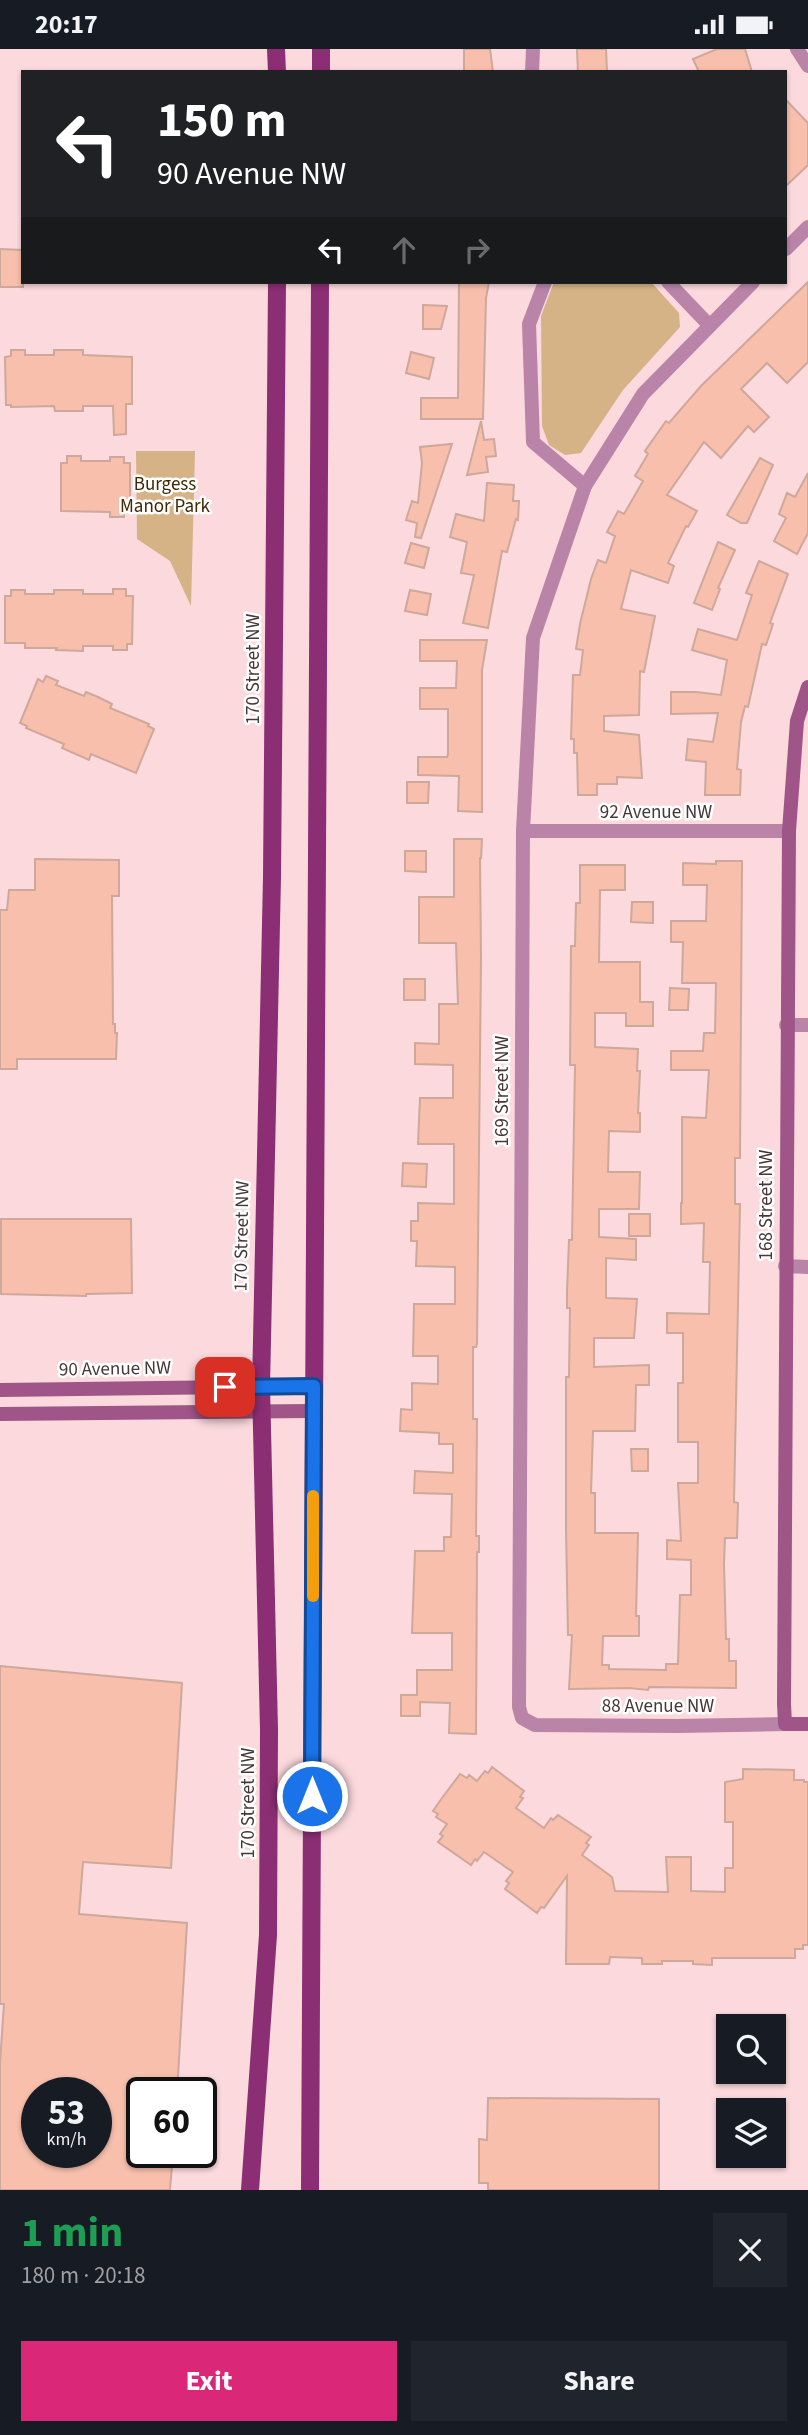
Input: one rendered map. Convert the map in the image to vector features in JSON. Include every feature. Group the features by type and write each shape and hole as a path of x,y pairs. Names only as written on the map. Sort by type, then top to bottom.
{"main road":[{"path":"276,49 276,70"},
{"path":"321,49 321,70"},
{"name":"170 Street NW","path":"250,2190 268,1935 269,1730 261,1386 272,877 277,284"},
{"path":"310,2190 320,284"}],"street":[{"path":"532,70 533,49"},
{"path":"797,49 808,66"},
{"path":"787,248 808,227"},
{"path":"544,284 529,324 533,442 585,485"},
{"path":"670,284 709,325"},
{"name":"169 Street NW","path":"519,1707 523,831 533,638 585,485 643,394 751,284"},
{"name":"168 Street NW","path":"785,1724 786,1025 789,831 797,721 808,687"},
{"name":"92 Avenue NW","path":"523,831 789,831"},
{"path":"786,1025 808,1025"},
{"path":"785,1266 808,1267"},
{"name":"90 Avenue NW","path":"0,1390 314,1386"},
{"path":"0,1414 313,1411"},
{"name":"88 Avenue NW","path":"519,1707 522,1718 535,1725 808,1724"}],"green space":[{"path":"553,284 653,284 679,313 680,327 623,390 581,453 565,455 549,445 542,426 541,316"},
{"name":"Burgess Manor Park","path":"136,451 195,451 191,606 170,561 137,539"}],"building":[{"path":"464,49 490,49 493,70 464,70"},
{"path":"577,49 606,49 607,70 578,70"},
{"path":"717,49 745,49 751,70 698,70 693,59"},
{"path":"787,101 808,123 808,165 787,185"},
{"path":"0,249 21,250 23,287 0,287"},
{"path":"808,282 808,362 787,383 767,363 741,389 769,417 754,432 748,426 721,458 704,442 667,495 697,511 688,527 686,526 668,563 674,566 668,583 631,570 621,609 655,616 644,672 640,671 639,715 604,716 604,731 639,735 642,778 617,777 617,784 597,784 597,795 578,795 577,753 574,753 574,739 571,739 573,675 580,675 583,650 576,649 591,579 598,560 606,563 615,536 607,532 618,511 624,514 643,481 635,476 648,454 645,451 666,421 669,423 701,386"},
{"path":"459,284 489,284 483,419 421,419 421,398 458,398"},
{"path":"423,305 447,306 441,329 423,329"},
{"path":"11,350 25,350 25,355 54,355 54,350 83,350 83,355 132,357 132,404 126,404 126,434 114,435 113,406 83,406 83,411 55,411 54,406 6,405 5,357 11,356"},
{"path":"411,352 434,358 429,379 406,373"},
{"path":"481,421 484,440 494,439 496,456 486,457 488,472 467,475"},
{"path":"452,444 421,538 415,537 417,523 406,520 412,501 418,503 422,463 420,447"},
{"path":"67,456 81,456 81,461 110,461 110,457 124,457 124,463 130,463 130,511 124,511 124,517 110,517 110,512 61,511 61,463 67,463"},
{"path":"760,458 773,465 747,523 741,523 727,515"},
{"path":"808,473 808,533 797,554 774,541 786,518 779,514 787,493 795,497"},
{"path":"487,483 514,485 513,501 519,501 518,520 516,519 507,552 502,551 488,628 463,623 474,575 461,573 467,542 450,537 456,514 484,521"},
{"path":"718,542 735,550 718,588 720,589 712,610 694,603"},
{"path":"411,543 429,548 424,568 405,563"},
{"path":"759,561 788,574 770,623 773,624 766,645 762,644 748,707 745,706 741,722 737,769 741,770 740,795 705,795 706,762 686,760 688,739 713,742 718,713 671,714 671,692 721,695 727,660 692,650 698,629 737,640 752,595 746,593"},
{"path":"113,589 126,589 126,596 133,596 132,644 127,644 127,650 113,650 113,646 83,646 83,651 56,650 57,648 25,648 25,643 5,643 5,596 11,596 11,590 25,590 25,594 83,590 83,594 113,594"},
{"path":"410,590 431,594 427,615 405,611"},
{"path":"420,640 487,640 482,670 482,812 458,811 459,776 418,775 418,757 447,757 448,754 448,709 420,709 420,688 456,688 457,661 420,661"},
{"path":"46,676 58,681 56,685 84,696 86,692 98,697 112,704 110,708 149,724 148,726 154,729 136,773 91,754 89,760 62,748 64,744 20,723 38,679 43,682"},
{"path":"407,782 429,782 428,803 407,803"},
{"path":"454,839 482,839 477,1344 473,1347 473,1419 477,1419 476,1536 479,1536 476,1734 449,1733 450,1703 420,1702 420,1716 401,1716 401,1695 417,1695 417,1670 452,1670 452,1633 412,1633 415,1551 444,1551 444,1537 451,1537 452,1494 414,1493 415,1471 453,1473 453,1444 439,1444 439,1433 400,1431 401,1409 412,1410 412,1383 438,1384 438,1356 413,1356 414,1304 455,1304 455,1267 416,1266 417,1241 411,1241 411,1221 418,1221 418,1203 454,1204 454,1144 418,1144 420,1098 453,1098 453,1065 415,1064 415,1043 439,1044 439,1004 458,1004 456,943 419,943 419,897 454,897"},
{"path":"405,851 426,851 426,872 405,871"},
{"path":"35,859 119,860 119,896 112,896 113,1024 117,1033 116,1059 17,1059 17,1069 0,1069 0,910 7,910 9,890 35,890"},
{"path":"716,861 742,861 740,1158 735,1158 735,1204 740,1204 734,1502 738,1503 737,1538 725,1538 724,1564 726,1639 729,1639 729,1661 736,1661 736,1688 569,1689 572,1635 568,1635 566,1377 569,1377 570,1308 567,1308 567,1292 569,1240 572,1240 575,1065 570,1065 571,946 575,946 576,903 580,903 580,865 625,865 625,890 600,890 599,962 640,962 640,1002 653,1002 653,1026 626,1026 626,1013 595,1013 595,1047 638,1049 640,1132 609,1131 608,1172 640,1172 639,1209 599,1209 599,1237 636,1239 636,1260 606,1258 606,1298 637,1299 634,1338 594,1338 594,1367 649,1365 649,1385 636,1385 635,1431 593,1431 591,1493 595,1493 595,1533 638,1533 636,1616 639,1616 639,1636 603,1636 602,1665 609,1665 609,1669 666,1670 666,1664 678,1664 680,1595 691,1595 691,1560 667,1559 667,1540 681,1541 678,1483 698,1483 698,1442 678,1442 678,1383 683,1383 683,1333 667,1333 667,1313 709,1314 710,1262 703,1262 704,1223 681,1224 682,1117 706,1118 709,1070 671,1070 671,1051 703,1051 704,1033 715,1033 716,983 682,983 683,942 671,942 671,921 706,921 707,885 683,885 683,863 716,864"},
{"path":"632,902 653,902 653,923 631,922"},
{"path":"404,979 425,979 425,1000 404,1000"},
{"path":"670,988 689,989 688,1010 669,1010"},
{"path":"403,1163 427,1164 426,1187 402,1186"},
{"path":"629,1214 650,1214 650,1236 629,1236"},
{"path":"1,1219 131,1219 132,1293 86,1296 1,1294"},
{"path":"631,1449 648,1449 648,1471 632,1471"},
{"path":"0,1666 182,1683 171,1868 83,1862 79,1914 187,1923 178,2077 126,2077 126,2168 172,2168 170,2190 0,2190 0,2063 4,2004 0,2004"},
{"path":"492,1767 524,1791 516,1808 544,1828 551,1818 553,1820 558,1815 591,1837 582,1855 612,1877 615,1891 668,1892 666,1857 691,1857 691,1891 725,1892 725,1868 733,1868 733,1822 725,1822 725,1782 743,1779 743,1769 794,1770 794,1780 808,1782 808,1945 803,1945 803,1949 795,1949 795,1958 712,1958 712,1965 693,1964 693,1961 642,1964 642,1958 610,1957 609,1964 566,1964 567,1876 544,1908 541,1907 537,1913 505,1889 509,1883 506,1881 513,1872 484,1852 471,1865 438,1842 447,1824 436,1817 438,1814 433,1811 442,1798 460,1774 467,1778 469,1775 477,1781"},
{"path":"488,2098 659,2099 659,2190 488,2190 488,2183 479,2183 479,2139 487,2140"}],"slow traffic":[{"path":"313,1496 313,1596"}],"route":[{"path":"225,1387 314,1386 312,1796"}]}
